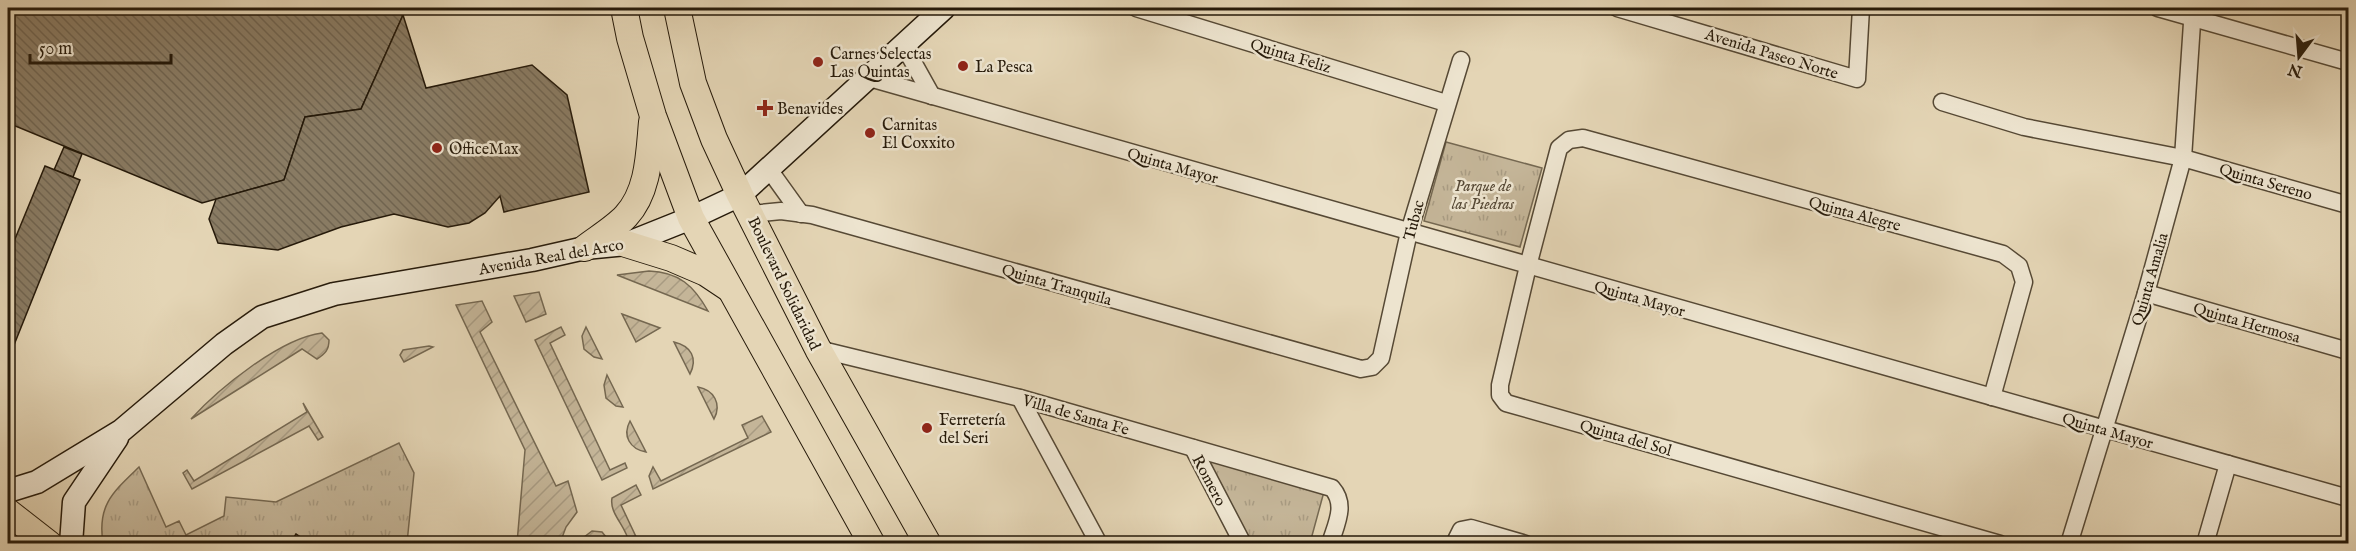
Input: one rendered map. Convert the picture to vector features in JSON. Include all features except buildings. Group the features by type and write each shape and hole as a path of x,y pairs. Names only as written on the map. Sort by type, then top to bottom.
{"main road":[{"path":"624,8 652,116 691,218 872,543"},
{"name":"Boulevard Solidaridad","path":"677,8 693,83 714,140 818,349 928,543"},
{"path":"585,248 626,216 641,192 648,167 652,116"},
{"path":"626,244 671,258 706,273 730,289"},
{"path":"8,512 49,543"}],"street":[{"name":"Avenida Real del Arco","path":"8,491 37,482 122,431 224,344 262,317 333,294 532,260 585,248 605,248 626,244 691,218 746,204 768,168 944,8"},
{"name":"Quinta Feliz","path":"1136,8 1446,103"},
{"name":"Avenida Paseo Norte","path":"1617,8 1857,79 1861,8"},
{"path":"2158,8 2193,13 2349,62"},
{"name":"Quinta Amalia","path":"2068,543 2146,293 2183,158 2193,13"},
{"path":"903,44 932,96"},
{"name":"Tubac","path":"1361,369 1372,367 1381,358 1409,232 1446,103 1461,60"},
{"name":"Quinta Mayor","path":"866,77 2349,498"},
{"path":"1942,102 2024,127 2183,158"},
{"name":"Quinta Alegre","path":"1559,148 1569,140 1584,138 2003,254 2019,266 2025,282 1992,397"},
{"name":"Quinta del Sol","path":"1559,148 1500,385 1500,395 1506,403 2000,543"},
{"name":"Quinta Sereno","path":"2183,158 2349,205"},
{"path":"768,168 801,214"},
{"name":"Quinta Tranquila","path":"746,204 801,214 1361,369"},
{"name":"Quinta Hermosa","path":"2146,293 2349,351"},
{"name":"Villa de Santa Fe","path":"818,349 1020,398 1332,488 1340,496 1341,509 1330,543"},
{"path":"1020,398 1099,543"},
{"name":"Avenida Real del Arco","path":"71,543 74,502 122,431"},
{"name":"Romero","path":"1193,448 1243,543"},
{"path":"2205,543 2228,464"},
{"path":"1454,543 1461,530 1471,528 1526,543"}],"green space":[{"name":"Parque de las Piedras","path":"1446,142 1542,168 1520,247 1424,221"},
{"path":"649,271 669,274 684,282 697,294 708,311 617,275"},
{"path":"539,292 546,314 526,322 514,296"},
{"path":"482,301 492,322 480,332 556,486 568,481 577,512 566,527 560,543 517,543 525,450 456,305"},
{"path":"622,314 660,328 636,342"},
{"path":"561,327 565,335 550,343 610,470 625,463 627,468 602,480 535,340"},
{"path":"586,327 602,359 594,357 584,349 582,336"},
{"path":"322,333 329,343 326,351 317,359 302,349 191,419 234,379 270,354 288,344"},
{"path":"674,342 685,346 693,358 690,374"},
{"path":"433,347 404,362 400,355 403,350"},
{"path":"607,375 623,407 616,406 606,398 604,385"},
{"path":"698,387 708,391 715,398 717,408 714,419"},
{"path":"303,403 323,437 318,440 309,426 192,489 183,473 187,470 194,481 307,412"},
{"path":"762,416 771,432 653,489 649,476 653,467 661,481 748,438 742,425"},
{"path":"630,421 646,452 636,448 629,441 627,432"},
{"path":"399,443 414,473 407,543 310,543 296,534 290,544 182,544 169,541 156,544 103,543 102,519 109,500 139,467 166,527 179,521 186,535 224,516 226,497 276,502"},
{"path":"1195,450 1325,488 1310,543 1245,543"},
{"path":"636,485 641,495 621,505 639,543 629,543 613,510 612,498"},
{"path":"592,531 602,532 611,543 582,543 583,538"}],"place":[{"name":"Carnes Selectas Las Quintas","path":"818,62"},
{"name":"La Pesca","path":"963,66"},
{"name":"Benavides","path":"765,108"},
{"name":"Carnitas El Coxxito","path":"870,133"},
{"name":"OfficeMax","path":"437,148"},
{"name":"Ferretería del Seri","path":"927,428"}]}
